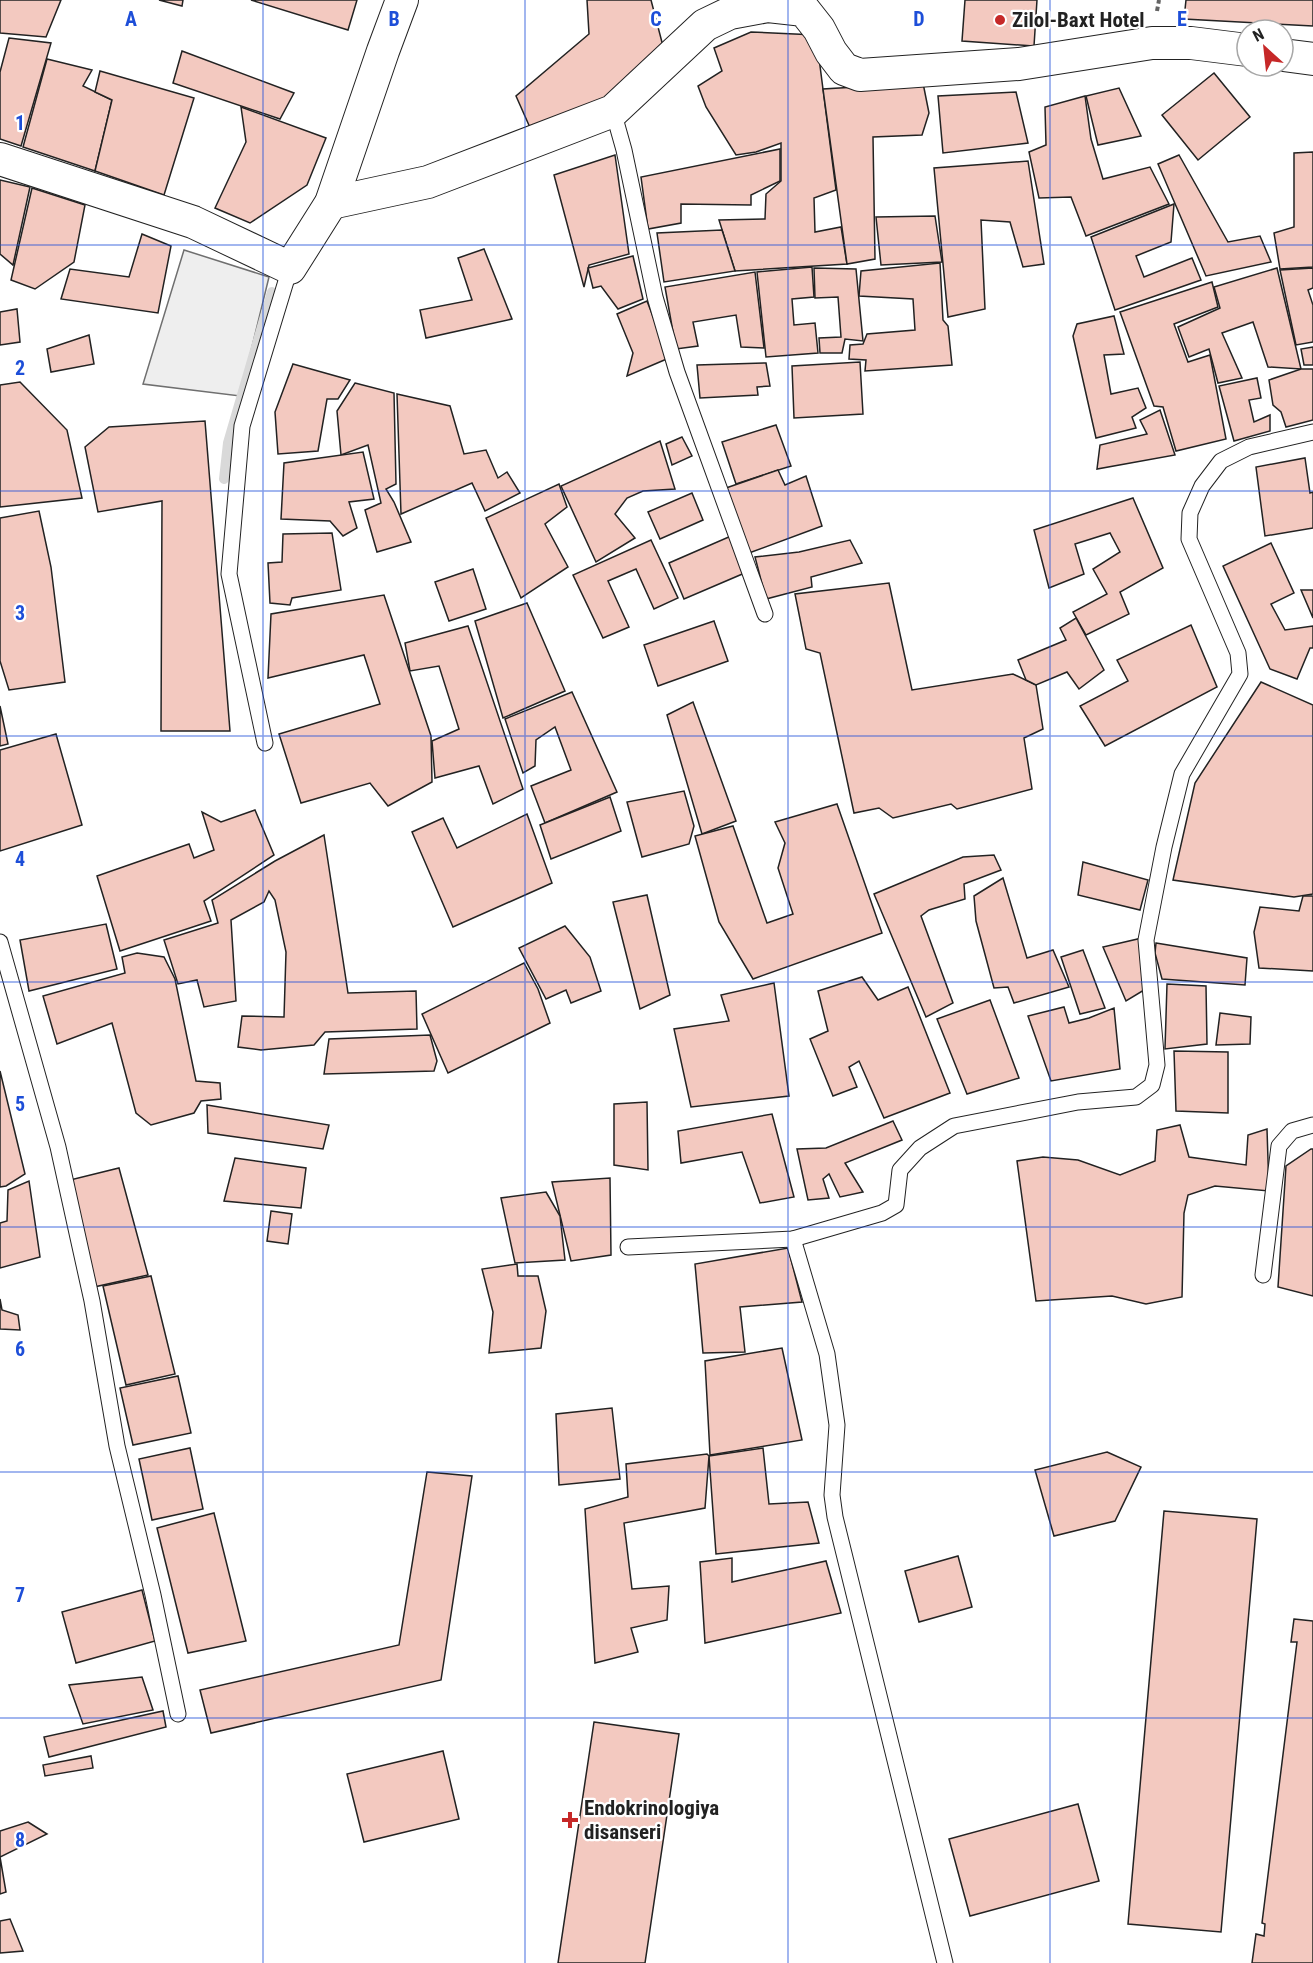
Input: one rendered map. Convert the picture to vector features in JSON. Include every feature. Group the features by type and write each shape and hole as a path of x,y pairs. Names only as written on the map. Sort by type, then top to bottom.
{"street":[{"path":"0,159 193,222 290,268 331,203 402,0"},
{"path":"331,203 428,182 613,111 705,25 730,13 768,6 804,10 844,69 860,75 1019,64 1152,43 1191,43 1235,48"},
{"path":"1295,57 1313,59"}],"lane":[{"path":"613,111 624,150 655,297 677,372 765,614"},
{"path":"265,743 229,574 242,426 290,268"},
{"path":"628,1246 793,1239 882,1213 896,1205 900,1170 920,1148 954,1126 1078,1102 1136,1097 1152,1085 1157,1065 1146,940 1164,848 1182,774 1240,674 1238,653 1189,539 1190,513 1202,486 1221,461 1249,447 1313,432"},
{"path":"0,942 58,1147 92,1301 117,1446 153,1594 178,1714"},
{"path":"1263,1275 1280,1146 1292,1131 1313,1125"},
{"path":"793,1239 827,1354 837,1425 832,1495 835,1517 945,1963"}],"shaded area":[{"path":"184,250 269,277 240,396 143,384"}],"building":[{"path":"0,0 61,0 46,37 0,33"},
{"path":"159,0 183,0 182,6"},
{"path":"251,0 357,0 348,30"},
{"path":"587,0 651,0 664,50 609,100 532,132 516,96 589,34"},
{"name":"Zilol-Baxt Hotel","path":"965,0 1037,0 1034,46 962,41"},
{"path":"1186,0 1313,0 1313,26 1295,25 1295,18 1235,18 1235,22 1184,19"},
{"path":"751,32 816,35 836,190 814,198 815,232 841,227 847,264 735,271 719,220 765,219 766,194 781,181 781,143 756,152 736,155 706,107 698,86 722,71 714,48"},
{"path":"9,38 51,43 21,146 0,139 0,72"},
{"path":"182,51 294,93 280,119 173,83"},
{"path":"47,59 92,70 83,86 112,100 95,171 23,147"},
{"path":"100,71 194,98 164,195 95,171 112,100 95,92"},
{"path":"1214,73 1250,117 1198,160 1162,115"},
{"path":"923,83 929,113 922,135 873,137 875,259 847,264 823,89"},
{"path":"1119,88 1141,136 1098,145 1086,96"},
{"path":"1016,92 1028,143 943,153 938,96"},
{"path":"1085,96 1091,139 1103,179 1150,167 1169,204 1086,236 1071,197 1039,198 1029,152 1046,145 1045,107"},
{"path":"241,107 326,138 307,185 250,223 215,208 246,142"},
{"path":"780,149 780,181 751,195 751,205 681,204 681,223 648,229 641,177"},
{"path":"1313,152 1313,267 1280,269 1274,233 1294,227 1294,153"},
{"path":"615,155 629,254 589,265 584,287 554,175"},
{"path":"1179,155 1228,242 1260,236 1271,262 1206,276 1158,164"},
{"path":"1028,161 1044,264 1023,267 1010,222 981,220 985,309 948,317 934,168"},
{"path":"0,180 30,187 13,265 0,254"},
{"path":"32,188 85,205 74,262 35,289 11,280"},
{"path":"1174,204 1171,242 1136,256 1144,277 1192,258 1201,280 1115,310 1091,237"},
{"path":"935,216 942,262 881,265 876,217"},
{"path":"722,230 735,271 664,282 657,233"},
{"path":"142,234 171,246 158,313 61,299 70,269 129,277"},
{"path":"484,249 512,319 426,338 420,310 472,300 458,258"},
{"path":"633,256 643,299 618,309 601,286 593,288 588,268"},
{"path":"940,263 943,320 948,326 952,365 865,371 866,360 849,359 850,345 863,344 867,334 915,330 913,299 859,296 861,271"},
{"path":"812,267 814,297 792,299 794,325 815,323 818,353 766,357 757,272"},
{"path":"814,268 856,269 863,341 845,339 842,353 820,353 819,338 841,337 838,297 815,298"},
{"path":"1277,268 1301,369 1268,367 1253,322 1222,333 1242,378 1218,383 1209,349 1189,357 1178,327 1220,308 1214,287"},
{"path":"1313,268 1313,288 1308,290 1313,305 1313,342 1296,345 1280,270"},
{"path":"755,272 764,348 741,347 736,315 693,322 698,346 676,349 665,287"},
{"path":"1212,282 1218,307 1174,324 1188,362 1210,355 1226,439 1176,451 1163,407 1154,406 1120,312"},
{"path":"647,301 669,358 627,376 633,353 617,314"},
{"path":"17,309 20,342 0,345 0,312"},
{"path":"1114,316 1124,354 1104,355 1111,394 1138,388 1146,408 1132,417 1136,428 1096,438 1073,336 1077,324"},
{"path":"89,335 94,364 51,372 47,349"},
{"path":"1313,347 1313,365 1304,365 1301,349"},
{"path":"860,362 863,414 794,418 792,366"},
{"path":"766,363 770,386 757,387 758,395 700,398 697,365"},
{"path":"293,364 350,380 338,399 327,399 318,451 278,454 275,412"},
{"path":"1301,369 1313,369 1313,420 1286,427 1281,412 1273,405 1269,380"},
{"path":"1257,378 1261,398 1249,400 1254,422 1270,415 1270,431 1234,441 1219,386"},
{"path":"20,382 67,430 82,498 0,507 0,385"},
{"path":"355,383 394,393 396,484 386,489 411,542 377,552 365,510 381,503 368,445 341,455 337,411"},
{"path":"397,394 450,406 464,454 486,450 498,478 507,472 520,493 485,511 472,483 401,514"},
{"path":"1160,410 1175,455 1097,469 1100,445 1147,434 1140,420"},
{"path":"205,421 230,731 161,731 162,501 98,512 85,447 109,427"},
{"path":"776,425 791,466 736,484 722,442"},
{"path":"682,437 692,456 672,465 666,444"},
{"path":"660,441 675,489 643,491 627,498 615,514 635,538 596,562 561,486"},
{"path":"363,452 374,499 349,502 357,528 343,536 330,521 281,519 284,463"},
{"path":"1305,458 1310,493 1313,492 1313,528 1265,536 1256,467"},
{"path":"778,470 785,485 806,476 822,526 749,553 726,488"},
{"path":"559,484 567,507 545,524 568,567 521,598 486,518"},
{"path":"692,493 703,520 660,539 648,512"},
{"path":"1133,498 1163,568 1120,592 1129,614 1086,635 1073,612 1107,594 1093,569 1120,552 1110,533 1075,544 1084,574 1049,588 1034,530"},
{"path":"39,511 51,567 65,682 9,690 0,661 0,518"},
{"path":"332,533 341,590 292,598 290,605 270,603 268,563 282,562 283,534"},
{"path":"731,536 747,572 684,599 669,563"},
{"path":"651,540 678,598 654,609 636,569 608,581 629,627 603,638 573,575"},
{"path":"850,540 862,563 811,577 812,587 766,599 755,557 799,552"},
{"path":"1271,543 1294,593 1271,604 1285,630 1313,626 1313,648 1310,648 1297,679 1270,669 1223,566"},
{"path":"473,569 486,609 449,621 435,582"},
{"path":"889,583 912,690 1013,674 1036,685 1043,729 1024,738 1032,789 957,809 951,804 893,818 879,808 854,813 820,653 806,649 795,594"},
{"path":"1301,590 1313,590 1313,618"},
{"path":"384,595 431,736 432,782 388,806 370,783 301,803 279,734 380,704 364,655 268,678 271,614"},
{"path":"527,603 565,691 503,718 475,621"},
{"path":"1076,618 1104,670 1079,689 1067,672 1036,685 1026,680 1018,660 1066,640 1060,628"},
{"path":"714,621 728,661 658,686 644,645"},
{"path":"1191,625 1217,687 1105,746 1080,706 1128,681 1117,660"},
{"path":"468,626 523,789 493,804 479,766 435,778 432,741 459,729 439,666 410,671 405,643"},
{"path":"1261,682 1313,705 1313,894 1294,897 1173,880 1195,783"},
{"path":"572,692 617,792 545,823 531,786 571,770 555,727 536,740 535,766 523,773 505,719"},
{"path":"693,702 736,821 702,834 667,715"},
{"path":"0,706 8,744 0,746"},
{"path":"56,734 82,825 0,851 0,750"},
{"path":"684,791 694,826 689,844 642,857 627,802"},
{"path":"610,797 621,831 551,859 540,825"},
{"path":"837,804 882,933 753,979 719,922 695,836 733,826 767,923 793,914 778,868 785,843 775,822"},
{"path":"255,810 274,855 204,901 211,921 120,951 97,876 189,844 194,858 214,850 202,812 221,822"},
{"path":"527,814 552,883 453,927 412,832 443,818 457,848"},
{"path":"324,835 348,993 416,991 417,1029 325,1032 314,1045 261,1050 238,1047 242,1016 284,1017 286,952 275,900 269,891 264,902 231,920 236,1001 204,1007 197,980 178,984 164,940 218,923 212,900 275,861"},
{"path":"994,855 1001,870 964,884 965,899 929,910 921,916 953,1003 926,1017 874,894 963,857"},
{"path":"1083,862 1148,880 1140,910 1078,895"},
{"path":"1003,878 1027,958 1053,950 1069,987 1014,1003 1008,987 994,988 976,921 974,896"},
{"path":"647,895 670,995 640,1009 613,902"},
{"path":"1303,896 1313,896 1313,971 1259,968 1254,932 1260,907 1299,911"},
{"path":"106,924 117,969 29,991 20,940"},
{"path":"565,926 590,957 601,991 571,1003 566,990 546,999 519,948"},
{"path":"1142,938 1149,987 1126,1001 1103,947"},
{"path":"1156,943 1247,958 1245,985 1162,979 1155,953"},
{"path":"1083,950 1105,1008 1080,1014 1061,957"},
{"path":"137,953 164,957 175,979 196,1081 220,1083 221,1099 201,1101 194,1113 151,1125 136,1113 112,1023 57,1044 43,996 125,973 122,957"},
{"path":"524,963 538,989 550,1023 448,1073 422,1014"},
{"path":"862,977 878,1000 908,987 950,1093 884,1118 859,1061 849,1067 857,1087 833,1096 810,1039 828,1031 818,991"},
{"path":"774,983 789,1096 691,1107 674,1029 729,1021 721,995"},
{"path":"1167,984 1206,986 1207,1044 1165,1049"},
{"path":"990,1000 1019,1078 967,1094 937,1019"},
{"path":"1064,1007 1069,1023 1114,1008 1120,1069 1051,1081 1028,1016"},
{"path":"1220,1013 1251,1017 1250,1044 1216,1045"},
{"path":"430,1035 437,1061 434,1071 324,1074 329,1039"},
{"path":"1174,1051 1228,1052 1228,1113 1176,1111"},
{"path":"0,1071 25,1174 6,1186 0,1187"},
{"path":"647,1102 648,1170 614,1165 614,1104"},
{"path":"207,1105 329,1125 323,1149 208,1133"},
{"path":"772,1114 794,1197 760,1203 742,1152 681,1163 678,1131"},
{"path":"893,1121 902,1140 845,1163 863,1192 840,1197 829,1174 823,1179 829,1198 808,1200 797,1149 826,1148"},
{"path":"1180,1125 1189,1157 1246,1165 1248,1135 1267,1129 1269,1191 1215,1186 1188,1195 1184,1213 1182,1297 1146,1304 1112,1296 1036,1301 1017,1161 1043,1157 1078,1160 1120,1175 1155,1161 1157,1130"},
{"path":"1313,1149 1313,1296 1278,1287 1286,1166"},
{"path":"235,1158 306,1168 301,1208 224,1201"},
{"path":"119,1168 148,1275 94,1287 70,1180"},
{"path":"610,1178 611,1255 571,1261 552,1182"},
{"path":"29,1181 40,1257 0,1268 0,1223 7,1221 8,1190"},
{"path":"546,1192 560,1216 565,1260 515,1263 501,1198"},
{"path":"271,1211 292,1214 288,1244 267,1241"},
{"path":"788,1248 802,1302 740,1307 745,1352 703,1353 695,1264"},
{"path":"517,1264 518,1276 538,1276 546,1311 541,1348 489,1353 493,1312 482,1269"},
{"path":"151,1276 175,1374 126,1385 103,1286"},
{"path":"0,1299 2,1310 18,1315 20,1330 0,1329"},
{"path":"782,1348 802,1440 710,1455 705,1361"},
{"path":"178,1376 191,1433 133,1445 120,1388"},
{"path":"612,1408 620,1479 559,1485 556,1414"},
{"path":"190,1448 203,1509 152,1520 139,1459"},
{"path":"763,1448 769,1504 808,1502 819,1543 716,1554 709,1456"},
{"path":"1107,1452 1141,1467 1115,1521 1054,1536 1035,1470"},
{"path":"707,1454 709,1456 705,1508 624,1523 632,1589 669,1586 667,1620 631,1628 638,1652 595,1663 585,1509 628,1497 626,1464"},
{"path":"427,1472 472,1476 441,1680 211,1733 200,1690 399,1645"},
{"path":"1164,1511 1257,1519 1221,1932 1128,1924"},
{"path":"214,1513 246,1641 188,1653 157,1528"},
{"path":"958,1556 972,1607 919,1622 905,1571"},
{"path":"732,1558 732,1582 826,1561 841,1613 705,1643 700,1562"},
{"path":"142,1590 155,1641 76,1663 62,1612"},
{"path":"1294,1619 1313,1621 1313,1963 1252,1963 1256,1934 1264,1936 1265,1924 1262,1923 1297,1642 1291,1642"},
{"path":"142,1677 153,1710 83,1724 69,1685"},
{"path":"163,1711 166,1727 49,1757 44,1737"},
{"path":"594,1722 679,1734 645,1963 558,1963"},
{"path":"443,1751 459,1819 364,1842 347,1774"},
{"path":"91,1756 93,1768 45,1776 43,1765"},
{"path":"1078,1804 1099,1881 970,1916 949,1839"},
{"path":"28,1822 47,1834 0,1857 0,1831"},
{"path":"0,1857 6,1892 0,1894"},
{"path":"10,1919 23,1951 0,1953 0,1921"}],"waterway":[{"path":"224,479 228,443 272,292"}],"place":[{"name":"Zilol-Baxt Hotel","path":"1000,20"},
{"name":"Endokrinologiya disanseri","path":"570,1820"}]}
